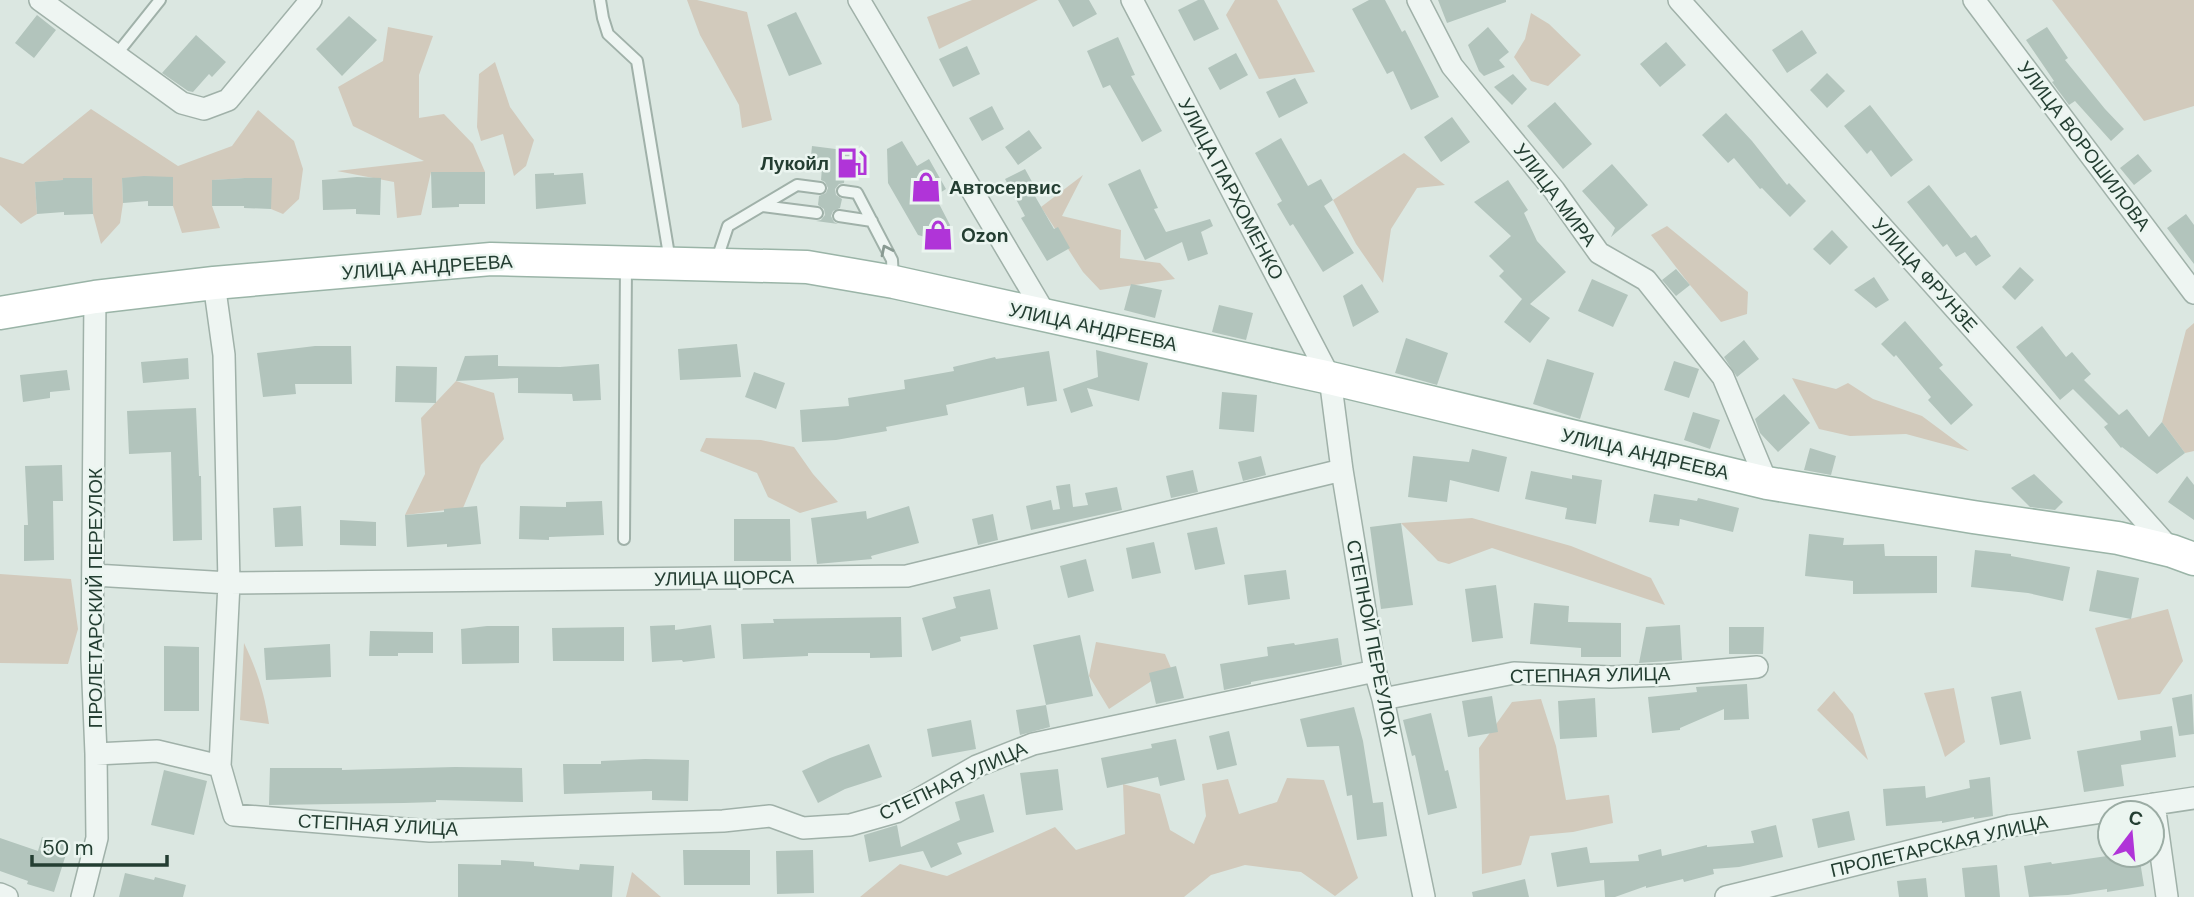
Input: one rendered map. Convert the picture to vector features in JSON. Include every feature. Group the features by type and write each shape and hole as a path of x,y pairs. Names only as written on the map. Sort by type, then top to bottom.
{"main road":[{"name":"УЛИЦА АНДРЕЕВА","path":"0,313 95,297 491,259 807,267 894,282 1330,378 1767,483 2118,538 2183,555"}],"street":[{"path":"40,0 182,103 204,109 228,100 311,0"},
{"path":"859,0 1047,317"},
{"name":"УЛИЦА ПАРХОМЕНКО","path":"1133,0 1330,378"},
{"name":"УЛИЦА МИРА","path":"1418,0 1452,66 1555,190 1599,253 1646,280 1723,377 1767,483"},
{"name":"УЛИЦА ФРУНЗЕ","path":"1679,0 2183,555"},
{"name":"УЛИЦА ВОРОШИЛОВА","path":"1974,0 2194,293"},
{"path":"96,754 157,751 220,766 229,583 224,355 215,284"},
{"name":"ПРОЛЕТАРСКИЙ ПЕРЕУЛОК","path":"82,897 97,838 92,658 95,297"},
{"name":"СТЕПНОЙ ПЕРЕУЛОК","path":"1330,378 1342,471 1375,671 1424,897"},
{"name":"УЛИЦА ЩОРСА","path":"94,575 229,583 907,576 1342,471"},
{"name":"СТЕПНАЯ УЛИЦА","path":"1383,699 1514,673 1611,677 1757,667"},
{"name":"СТЕПНАЯ УЛИЦА","path":"220,766 234,815 430,831 723,821 770,816 803,828 850,825 895,812 977,766 1033,744 1375,671"},
{"name":"ПРОЛЕТАРСКАЯ УЛИЦА","path":"2166,802 2194,798"},
{"name":"ПРОЛЕТАРСКАЯ УЛИЦА","path":"1726,897 2010,826 2096,813"},
{"path":"2163,869 2167,897"},
{"path":"0,894 7,897"}],"lane":[{"path":"116,55 160,0"},
{"path":"600,0 608,33 637,61 670,264"},
{"path":"714,266 728,226 797,185 820,188"},
{"path":"843,191 857,193 892,260 894,282"},
{"path":"762,206 817,213"},
{"path":"839,216 872,220"},
{"path":"624,539 626,263"}],"shaded area":[{"path":"687,0 747,12 772,120 742,128 739,105 700,35"},
{"path":"972,0 1038,0 939,49 927,17"},
{"path":"1235,0 1277,0 1315,72 1259,79 1226,15"},
{"path":"2052,0 2194,0 2194,106 2144,121"},
{"path":"1531,13 1549,24 1581,55 1548,86 1531,81 1514,57 1525,39"},
{"path":"388,27 433,36 419,75 419,118 444,114 473,144 485,172 431,172 421,215 397,218 394,182 337,171 424,161 353,126 338,87 383,61"},
{"path":"495,62 510,107 534,140 526,166 514,176 503,134 481,141 477,127 479,74"},
{"path":"91,109 178,166 232,146 258,110 294,141 303,169 299,199 283,214 271,209 245,178 213,180 212,206 220,228 182,233 173,206 173,177 122,178 123,203 120,223 101,244 93,214 92,178 35,182 37,214 21,224 0,205 0,157 23,164"},
{"path":"1404,153 1445,185 1417,188 1391,229 1383,283 1356,244 1333,200"},
{"path":"1083,175 1062,216 1121,230 1120,258 1160,263 1175,279 1100,290 1083,272 1041,207"},
{"path":"1667,226 1748,292 1747,314 1721,322 1651,235"},
{"path":"2194,323 2194,451 2185,453 2162,422 2186,330"},
{"path":"1792,378 1836,389 1848,383 1873,399 1922,416 1969,451 1906,434 1850,436 1819,429"},
{"path":"456,381 494,393 504,439 481,465 463,508 405,515 425,474 421,418"},
{"path":"706,438 761,440 794,447 838,502 800,513 768,497 757,473 700,451"},
{"path":"1472,518 1571,546 1651,578 1665,605 1492,548 1449,564 1438,561 1401,523"},
{"path":"0,574 71,579 78,629 68,664 0,663"},
{"path":"2168,609 2183,661 2160,694 2118,700 2095,628"},
{"path":"1096,642 1165,654 1171,668 1109,709 1089,676"},
{"path":"244,643 260,683 269,724 240,720"},
{"path":"1954,688 1965,742 1945,757 1924,693"},
{"path":"1834,691 1853,714 1868,760 1817,710"},
{"path":"1541,699 1556,746 1566,800 1609,795 1613,823 1573,832 1530,836 1521,865 1482,874 1479,748 1512,702"},
{"path":"1287,778 1324,780 1358,878 1335,896 1301,872 1245,865 1211,875 1184,897 860,897 900,864 947,876 1055,827 1076,850 1125,834 1123,784 1160,794 1170,830 1194,844 1206,816 1202,784 1228,779 1239,814 1277,802"},
{"path":"632,872 661,897 626,897"}],"building":[{"path":"1058,0 1089,0 1097,14 1073,27"},
{"path":"1198,0 1204,0 1219,29 1194,41 1178,10"},
{"path":"1369,0 1385,0 1402,32 1405,30 1439,97 1411,110 1393,71 1387,74 1352,9"},
{"path":"1438,0 1506,0 1506,2 1447,23"},
{"path":"796,12 822,64 789,76 767,25"},
{"path":"37,15 56,30 34,58 15,43"},
{"path":"349,16 377,40 342,76 316,49"},
{"path":"1488,27 1509,52 1499,60 1505,67 1484,76 1479,71 1468,45"},
{"path":"2047,27 2068,58 2065,60 2124,129 2111,141 2075,101 2069,105 2026,40"},
{"path":"1802,30 1817,53 1787,73 1772,50"},
{"path":"196,35 226,62 212,77 209,74 193,92 162,73"},
{"path":"1118,37 1135,75 1131,76 1162,131 1142,142 1110,85 1103,88 1087,51"},
{"path":"1666,42 1686,65 1660,87 1640,64"},
{"path":"967,46 980,74 953,87 939,59"},
{"path":"1236,53 1248,75 1220,90 1208,68"},
{"path":"1827,73 1845,91 1827,108 1810,90"},
{"path":"1513,74 1527,89 1512,105 1494,87"},
{"path":"1295,78 1308,103 1279,118 1266,92"},
{"path":"1555,102 1592,144 1563,169 1527,126"},
{"path":"1870,105 1913,160 1891,177 1871,150 1867,154 1844,126"},
{"path":"992,106 1004,129 982,141 969,118"},
{"path":"1726,113 1787,185 1789,183 1806,201 1790,217 1760,189 1734,158 1728,163 1702,135"},
{"path":"1452,117 1470,142 1441,162 1424,137"},
{"path":"1029,130 1042,148 1018,165 1005,147"},
{"path":"1281,138 1308,186 1321,179 1333,200 1324,206 1354,253 1323,272 1277,204 1282,201 1255,153"},
{"path":"902,141 917,166 929,159 946,189 935,196 950,225 945,237 939,241 918,235 888,183 887,149"},
{"path":"812,146 859,152 856,173 845,171 844,183 835,189 836,195 842,199 840,208 833,211 831,216 838,224 816,221 825,215 824,209 818,205 819,196 826,193 828,188 821,180 822,168 810,166"},
{"path":"2138,154 2152,171 2134,185 2120,168"},
{"path":"1612,164 1648,205 1611,237 1615,228 1582,191"},
{"path":"1025,169 1036,189 1032,191 1054,229 1058,227 1070,248 1047,261 1021,218 1025,216 1005,179"},
{"path":"1140,169 1158,208 1154,209 1166,232 1210,219 1213,226 1201,232 1208,254 1188,261 1182,242 1145,260 1108,184"},
{"path":"431,172 485,172 485,204 432,208"},
{"path":"583,173 586,204 536,209 535,174"},
{"path":"173,177 173,206 148,206 148,201 123,203 122,178"},
{"path":"92,178 93,214 37,214 35,182"},
{"path":"272,178 271,209 212,206 212,180"},
{"path":"381,178 380,215 356,214 356,209 323,210 322,180"},
{"path":"1508,180 1528,210 1524,213 1537,241 1566,272 1530,304 1550,318 1530,343 1504,322 1522,299 1499,276 1504,271 1489,256 1511,236 1474,202"},
{"path":"1929,185 1971,238 1976,235 1991,256 1976,266 1965,252 1956,257 1947,244 1943,247 1907,202"},
{"path":"2186,214 2194,225 2194,264 2167,228"},
{"path":"1832,230 1848,247 1830,265 1813,249"},
{"path":"2020,267 2034,280 2015,300 2002,287"},
{"path":"1676,269 1690,285 1676,296 1662,280"},
{"path":"1874,277 1889,300 1876,308 1854,290"},
{"path":"1592,279 1628,295 1613,327 1578,311"},
{"path":"1131,284 1162,290 1155,318 1124,310"},
{"path":"1362,284 1379,312 1353,327 1343,296"},
{"path":"1219,305 1253,313 1246,340 1212,332"},
{"path":"1905,321 1943,365 1939,368 1973,405 1951,425 1928,400 1931,397 1896,355 1894,357 1881,344"},
{"path":"2042,326 2066,357 2072,352 2091,374 2084,380 2119,415 2127,409 2149,437 2162,422 2185,453 2157,474 2121,448 2104,427 2108,424 2073,389 2060,400 2016,347"},
{"path":"1406,338 1448,353 1437,385 1395,373"},
{"path":"1744,340 1759,359 1737,377 1724,357"},
{"path":"737,344 741,377 680,380 678,349"},
{"path":"315,346 351,346 352,384 295,384 296,394 263,397 257,353"},
{"path":"1096,350 1148,363 1139,401 1087,388 1093,406 1071,413 1063,389 1098,377"},
{"path":"1049,351 1057,401 1027,406 1024,387 946,405 948,415 886,427 887,431 836,440 802,442 800,410 849,406 848,398 905,389 904,380 954,371 953,367 995,357"},
{"path":"498,355 498,366 560,367 599,364 601,400 573,401 572,394 518,393 518,378 456,381 465,356"},
{"path":"188,358 189,379 143,383 141,362"},
{"path":"1547,359 1594,373 1580,419 1533,404"},
{"path":"1674,361 1699,369 1689,398 1664,390"},
{"path":"396,366 437,367 436,403 395,402"},
{"path":"67,370 70,390 50,392 50,398 23,402 20,375"},
{"path":"754,372 785,383 776,409 745,397"},
{"path":"1222,392 1257,395 1254,432 1219,429"},
{"path":"1784,394 1810,423 1778,452 1760,433 1755,419"},
{"path":"196,408 202,540 173,541 171,452 129,454 127,411"},
{"path":"1693,412 1720,420 1710,449 1684,440"},
{"path":"1810,448 1836,456 1831,475 1804,470"},
{"path":"1472,449 1507,457 1499,492 1450,480 1447,502 1408,497 1413,456 1469,462"},
{"path":"1261,456 1266,475 1243,481 1238,462"},
{"path":"62,465 63,501 53,501 54,560 24,561 24,525 28,525 25,466"},
{"path":"1193,470 1198,492 1171,498 1166,476"},
{"path":"1531,471 1572,479 1572,475 1602,480 1596,524 1565,519 1567,508 1525,499"},
{"path":"2034,474 2063,502 2055,510 2030,507 2011,488"},
{"path":"2187,476 2194,485 2194,520 2168,502"},
{"path":"1070,484 1073,507 1088,505 1085,493 1117,487 1122,510 1031,530 1026,506 1051,500 1053,510 1060,509 1056,486"},
{"path":"1654,494 1697,501 1698,498 1739,508 1733,532 1680,519 1679,526 1649,522"},
{"path":"602,501 604,535 549,537 549,540 519,539 520,506 566,507 566,502"},
{"path":"301,506 303,546 275,547 273,508"},
{"path":"477,506 481,544 407,547 405,515"},
{"path":"909,506 919,543 871,556 872,559 817,564 811,518 866,511 867,519"},
{"path":"993,514 998,540 978,545 972,519"},
{"path":"734,519 790,519 791,561 734,561"},
{"path":"340,520 376,522 376,546 340,545"},
{"path":"1401,523 1413,605 1381,609 1370,527"},
{"path":"1217,527 1225,564 1195,570 1187,533"},
{"path":"1809,534 1844,538 1843,545 1884,544 1885,556 1937,556 1937,593 1853,594 1853,581 1805,576"},
{"path":"1154,542 1161,573 1132,579 1126,548"},
{"path":"1975,550 2011,554 2070,567 2063,601 2028,593 1971,587"},
{"path":"1086,559 1094,591 1068,598 1060,566"},
{"path":"1286,570 1290,599 1248,605 1244,575"},
{"path":"2097,570 2139,578 2131,619 2089,611"},
{"path":"1496,585 1503,638 1472,642 1465,589"},
{"path":"990,589 998,629 960,637 961,641 932,651 922,618 956,608 953,597"},
{"path":"1534,603 1569,606 1568,622 1621,623 1621,657 1581,657 1581,648 1530,644"},
{"path":"901,617 902,657 870,658 870,653 808,653 808,656 743,659 741,624 774,623 773,619"},
{"path":"675,625 675,630 711,625 715,658 652,662 650,626"},
{"path":"1680,625 1682,660 1639,663 1646,627"},
{"path":"519,626 519,663 462,664 461,629"},
{"path":"624,627 624,661 553,661 552,628"},
{"path":"1729,627 1764,627 1763,654 1729,654"},
{"path":"370,631 433,632 433,653 369,656"},
{"path":"1080,635 1093,696 1046,705 1033,645"},
{"path":"1338,638 1342,665 1251,682 1224,690 1220,664 1268,656 1267,647"},
{"path":"330,644 331,677 266,680 264,648"},
{"path":"164,646 199,647 199,711 164,711"},
{"path":"1176,666 1184,698 1156,704 1149,673"},
{"path":"1747,684 1749,719 1724,720 1724,709 1680,730 1652,733 1648,697 1697,692 1696,687"},
{"path":"2021,691 2031,739 2000,745 1991,697"},
{"path":"2192,694 2194,734 2179,736 2172,698"},
{"path":"1492,696 1498,732 1468,737 1462,701"},
{"path":"1595,698 1597,737 1560,739 1558,701"},
{"path":"1046,705 1050,727 1020,735 1016,710"},
{"path":"1354,707 1363,741 1373,803 1383,802 1387,836 1357,840 1352,795 1347,796 1339,746 1307,747 1300,719"},
{"path":"1431,713 1457,808 1428,815 1415,755 1412,756 1403,720"},
{"path":"971,720 976,749 932,757 927,729"},
{"path":"2172,726 2176,757 2121,765 2124,786 2084,792 2077,751 2141,740 2140,731"},
{"path":"1229,731 1237,765 1217,770 1209,736"},
{"path":"1176,739 1185,780 1160,786 1158,777 1107,788 1101,758 1152,748 1151,744"},
{"path":"869,744 882,777 845,789 818,803 802,771"},
{"path":"689,760 688,801 652,800 652,791 564,794 563,764 601,764 601,761"},
{"path":"270,768 342,770 522,768 523,802 436,800 269,805"},
{"path":"1058,769 1063,810 1026,815 1020,773"},
{"path":"164,770 207,781 194,835 151,825"},
{"path":"1990,777 1993,816 1942,823 1886,826 1883,789 1925,786 1926,798 1970,788 1969,780"},
{"path":"984,794 994,832 957,843 962,854 931,868 923,851 869,862 864,835 897,825 901,847 960,820 955,802"},
{"path":"1849,811 1855,840 1818,848 1812,819"},
{"path":"1776,825 1783,857 1739,867 1713,869 1714,874 1684,882 1683,879 1646,886 1615,897 1605,897 1604,880 1557,887 1551,853 1587,847 1590,863 1639,861 1638,855 1661,849 1662,856 1707,845 1754,843 1751,831"},
{"path":"42,837 69,845 54,892 27,884 28,881 0,871 0,838 38,851"},
{"path":"683,850 750,850 750,885 684,885"},
{"path":"813,850 814,893 777,894 776,851"},
{"path":"2096,858 2096,869 2141,869 2144,886 2107,892 2107,889 2029,897 2024,866"},
{"path":"501,860 534,862 534,866 579,870 580,864 614,866 612,897 458,897 458,864 501,865"},
{"path":"1997,865 2000,897 1965,897 1962,868"},
{"path":"125,873 186,885 183,897 119,897"},
{"path":"1926,878 1928,897 1899,897 1897,881"},
{"path":"1525,879 1529,897 1473,897 1472,892"}],"place":[{"name":"Лукойл","path":"852,163"},
{"name":"Автосервис","path":"926,187"},
{"name":"Ozon","path":"938,235"}]}
